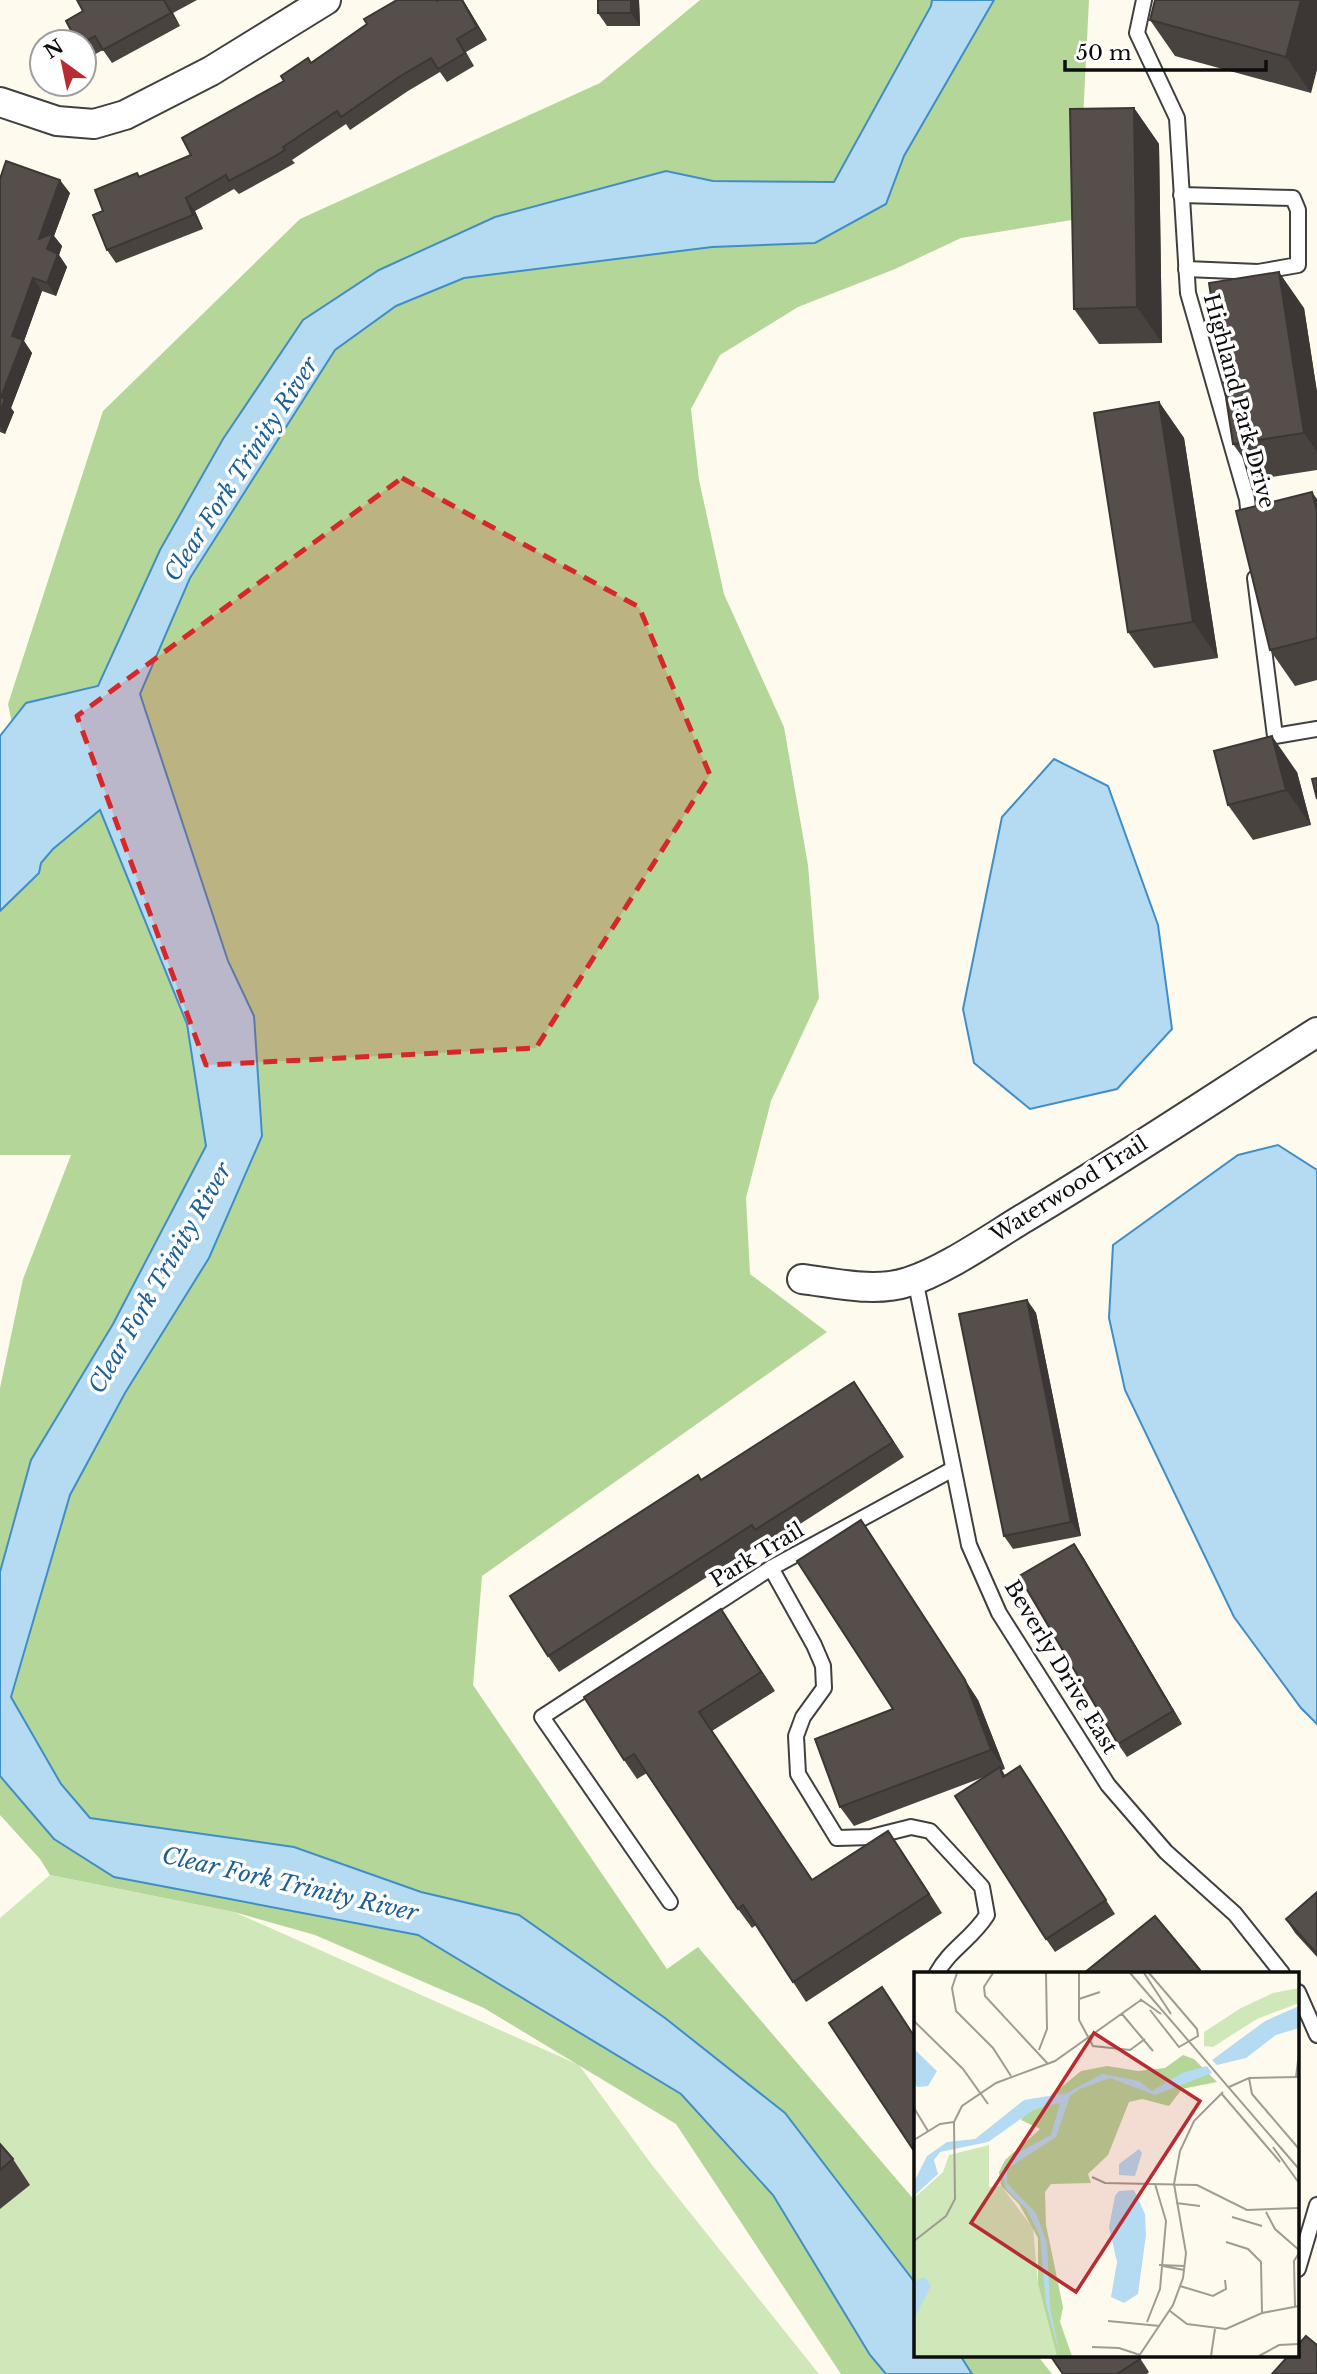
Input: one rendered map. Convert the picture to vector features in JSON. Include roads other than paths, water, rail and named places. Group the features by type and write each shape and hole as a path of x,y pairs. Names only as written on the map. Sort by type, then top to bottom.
{"street":[{"path":"0,103 57,121 94,124 125,115 211,71 326,0"},
{"name":"Waterwood Trail","path":"802,1279 873,1287 907,1283 950,1262 1052,1201 1317,1032"}],"lane":[{"name":"Highland Park Drive","path":"1144,0 1137,33 1177,118 1188,293 1247,499 1251,538"},
{"path":"1181,195 1293,198 1298,210 1298,265 1258,272 1186,270"},
{"path":"1254,563 1275,736 1317,729"},
{"name":"Beverly Drive East","path":"915,1279 969,1545 999,1613 1108,1785 1166,1853 1235,1914 1280,1972"},
{"name":"Park Trail","path":"670,1902 542,1717 771,1568 953,1469"},
{"path":"771,1568 814,1645 822,1666 824,1688 803,1717 796,1736 799,1774 837,1838 871,1837 911,1827 930,1831 982,1887 987,1915 977,1931 946,1958 938,1972"},
{"path":"1300,1997 1317,2035"},
{"path":"1300,2262 1317,2205"}],"water":[{"name":"Clear Fork Trinity River","path":"932,0 994,0 904,156 886,204 815,243 712,247 464,278 396,306 335,350 190,578 140,694 228,961 254,1016 262,1136 209,1258 125,1393 70,1495 11,1697 61,1784 90,1818 294,1847 421,1892 519,1915 665,2018 785,2113 913,2280 914,2356 961,2356 972,2374 886,2374 870,2355 773,2195 681,2094 418,1935 114,1877 54,1839 0,1776 0,1572 31,1460 113,1324 206,1146 187,1024 100,810 53,849 41,863 39,873 0,911 0,736 26,703 98,686 160,550 223,439 303,320 379,270 495,217 666,171 713,181 834,182"},
{"path":"1054,759 1108,786 1158,925 1172,1029 1117,1089 1030,1109 974,1063 963,1009 1002,817"},
{"path":"1278,1145 1317,1170 1317,1724 1301,1708 1234,1617 1125,1390 1109,1318 1113,1245 1238,1155"}]}
